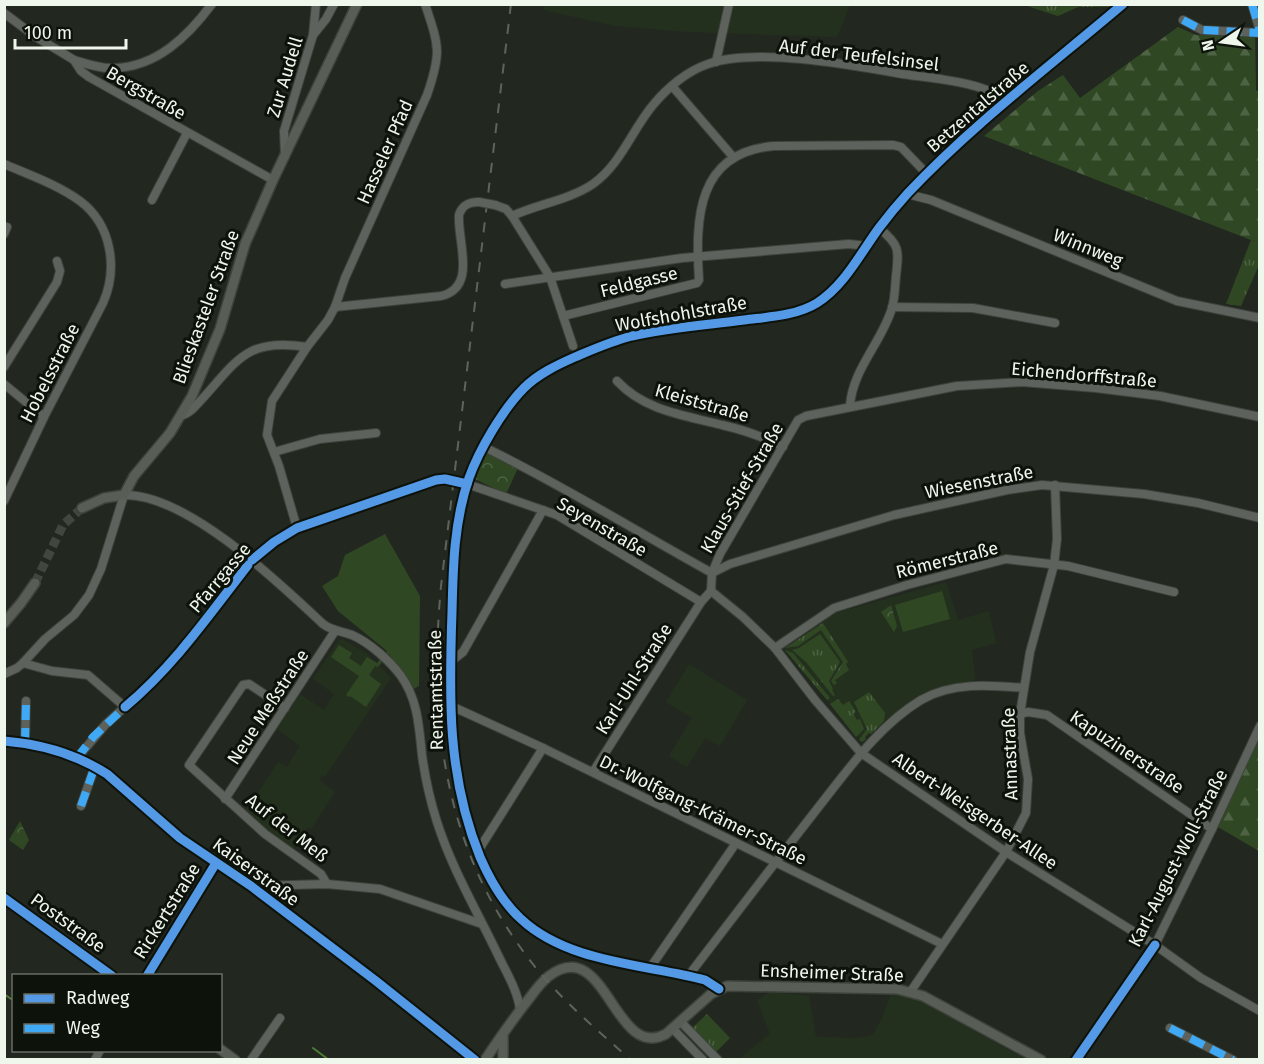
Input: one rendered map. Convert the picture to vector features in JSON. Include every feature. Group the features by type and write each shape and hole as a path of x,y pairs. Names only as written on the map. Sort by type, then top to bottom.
{"main road":[{"name":"Blieskasteler Straße","path":"124,495 134,476 182,416 220,329 245,244 357,4"},
{"path":"82,508 104,498 124,495"},
{"path":"4,623 35,583"},
{"name":"Poststraße","path":"4,897 111,974"},
{"path":"485,1059 547,977 562,969 582,968 592,976 622,1017 643,1037 658,1038 673,1029 719,989"},
{"name":"Ensheimer Straße","path":"719,989 736,986 911,991 1041,1059"},
{"path":"502,1059 503,1034"},
{"path":"222,1050 235,1059"}],"street":[{"path":"74,60 113,68 141,64 179,41 212,4"},
{"name":"Zur Audell","path":"285,158 283,142 289,110 313,35 316,4"},
{"path":"313,35 326,19 333,4"},
{"name":"Hasseler Pfad","path":"297,528 267,435 272,401 335,307 345,278 427,95 435,72 438,45 425,4"},
{"path":"716,62 729,4"},
{"name":"Betzentalstraße","path":"867,246 907,194 927,174 1006,102 1123,4"},
{"path":"1183,20 1202,30 1260,32 1252,4"},
{"name":"Bergstraße","path":"4,14 74,60 81,71 89,77 187,134 273,180"},
{"name":"Auf der Teufelsinsel","path":"512,216 576,193 602,177 625,148 652,105 672,86 697,69 716,62 782,58 873,68 981,87 999,94 1006,102"},
{"path":"672,86 734,158"},
{"name":"Bergstraße","path":"152,200 187,134"},
{"path":"698,257 699,217 702,200 712,178 734,158 763,147 893,144 901,147 927,174"},
{"name":"Hobelsstraße","path":"4,164 66,192 92,211 107,239 111,274 108,292 4,501"},
{"name":"Winnweg","path":"907,194 931,200 1177,301 1260,318"},
{"path":"335,307 441,296 455,291 463,277 459,215 466,204 479,201 506,209 512,216 549,277 573,346"},
{"path":"850,406 857,379 892,307 898,249 891,238 879,228"},
{"path":"505,284 698,257 849,244 867,246"},
{"name":"Wolfshohlstraße","path":"467,484 484,447 519,393 553,368 601,346 634,336 783,314 814,305 838,285 867,246"},
{"name":"Feldgasse","path":"563,316 697,283 699,279 698,257"},
{"path":"4,367 57,282 60,271 57,261"},
{"path":"892,307 986,309 1055,323"},
{"path":"182,416 195,407 237,360 248,351 284,345 307,347"},
{"name":"Kleiststraße","path":"617,381 632,394 659,409 749,432 783,447"},
{"name":"Eichendorffstraße","path":"834,410 957,386 1022,382 1160,396 1260,417"},
{"path":"4,384 44,417"},
{"name":"Klaus-Stief-Straße","path":"712,573 720,554 798,420 834,410"},
{"path":"274,452 320,439 376,433"},
{"path":"484,447 542,476 712,573 711,591 701,602"},
{"name":"Pfarrgasse","path":"77,758 93,737 157,678 252,560 274,542 297,528 424,483 445,479 467,484"},
{"name":"Seyenstraße","path":"467,484 543,510 573,523 701,602"},
{"name":"Rentamtstraße","path":"467,484 454,554 449,705 460,795 478,851 496,890 508,906 534,930 556,943 576,951 689,975 705,980 719,989"},
{"name":"Wiesenstraße","path":"712,573 729,564 894,515 1007,490 1042,485 1144,494 1198,503 1260,518"},
{"name":"Annastraße","path":"911,991 1006,852 1026,813 1028,779 1020,733 1020,714 1038,622 1054,565 1057,539 1055,485"},
{"path":"124,495 143,496 172,507 223,539 252,560 322,624 335,631 351,635 369,646 396,669 408,689 418,717 426,776 436,820 455,871 516,995 520,1010"},
{"name":"Blieskasteler Straße","path":"4,674 23,663 45,639 74,615 88,595 100,569 124,495"},
{"path":"450,662 463,652 543,510"},
{"name":"Römerstraße","path":"775,648 834,609 867,597 1006,559 1068,566 1174,592"},
{"name":"Albert-Weisgerber-Allee","path":"711,591 743,617 775,648 815,700 861,753 1006,852 1155,945 1198,976 1260,1011"},
{"name":"Karl-Uhl-Straße","path":"593,772 701,602"},
{"name":"Neue Meßstraße","path":"225,798 335,631"},
{"path":"23,663 52,671 88,675 125,707"},
{"name":"Auf der Meß","path":"285,708 249,684 243,685 189,765 191,770 265,834 321,874 327,884"},
{"path":"689,975 861,753 894,720 921,700 937,693 977,685 1024,688"},
{"path":"25,743 26,701"},
{"name":"Dr.-Wolfgang-Krämer-Straße","path":"449,705 593,772 942,944"},
{"name":"Kapuzinerstraße","path":"1020,714 1028,712 1047,715 1212,829"},
{"name":"Karl-August-Woll-Straße","path":"1076,1059 1155,945 1260,726"},
{"name":"Kaiserstraße","path":"4,741 52,749 95,766 117,782 158,820 251,886 475,1059"},
{"path":"478,851 543,748"},
{"path":"81,806 95,766"},
{"path":"650,968 736,843"},
{"name":"Rickertstraße","path":"148,974 216,863"},
{"path":"251,886 327,884 380,890 482,924"},
{"path":"251,1059 280,1018"},
{"path":"681,1022 718,1059"},
{"path":"1170,1028 1233,1059"},
{"path":"673,1029 703,1059"}],"shaded area":[{"path":"544,4 850,5 837,37 689,32 616,26 543,10"},
{"path":"946,582 958,620 989,611 996,643 972,650 975,680 932,689 914,699 884,721 871,734 869,733 864,741 861,741 784,649 836,613"},
{"path":"343,639 367,654 391,678 325,777 323,775 319,780 335,792 311,829 308,827 292,850 245,812 278,762 287,767 300,746 277,729 300,694 324,710 334,694 313,679 339,640"},
{"path":"689,664 747,700 720,746 705,738 687,767 669,756 692,718 666,702"},
{"path":"770,992 809,996 816,1037 858,1038 873,1035 891,993 907,995 1025,1059 737,1060 770,1034 757,1000"}],"green space":[{"path":"1112,4 1116,7 1078,7 1058,16 1024,5"},
{"path":"1178,27 1196,35 1255,34 1256,90 1260,93 1259,241 1251,240 984,136 1038,91 1063,75 1080,98"},
{"path":"1251,240 1259,241 1259,265 1241,306 1226,304"},
{"path":"486,451 518,468 506,494 473,478"},
{"path":"385,534 420,596 419,686 412,690 389,654 378,667 375,666 369,675 381,684 366,707 346,695 359,676 331,657 339,645 352,653 349,658 361,666 367,657 377,663 387,651 338,611 322,586 338,576 345,555"},
{"path":"942,591 950,619 903,632 895,605"},
{"path":"891,605 897,626 894,632 881,612"},
{"path":"823,623 848,662 846,664 849,670 835,680 837,683 834,685 831,681 843,662 821,630 798,646 785,648"},
{"path":"820,634 840,662 829,681 835,695 833,696 806,662 792,650"},
{"path":"785,650 793,653 830,698 827,700"},
{"path":"869,692 885,713 884,721 862,742 859,740 867,729 854,702"},
{"path":"838,699 843,705 849,701 856,712 853,714 857,720 860,719 864,729 856,737 830,704"},
{"path":"1259,735 1259,851 1218,827"},
{"path":"20,821 29,840 23,850 9,840"},
{"path":"707,1014 730,1038 716,1052 692,1028"}],"waterway":[{"path":"4,994 12,1000"},
{"path":"313,1048 329,1060"}],"tunnel":[{"path":"35,583 63,525 82,508"}],"railway":[{"path":"511,4 441,586 438,638 441,739 450,787 463,834 481,880 505,925 536,968 558,993 631,1060"}],"marked path":[{"path":"1252,4 1260,31"},
{"path":"1183,20 1202,30 1260,33"},
{"path":"25,743 26,701"},
{"path":"77,758 93,737 125,707"},
{"path":"81,806 95,766"},
{"path":"1170,1028 1233,1060"}],"cycle path":[{"path":"719,989 705,980 608,960 561,945 540,934 514,912 497,890 484,866 469,827 461,796 452,736 451,706 455,544 460,511 473,467 492,430 516,397 535,378 561,363 603,345 632,336 781,315 800,311 827,296 851,269 889,215 933,168 985,119 1123,4"},
{"path":"252,560 274,542 297,528 436,480 445,479 467,484"},
{"path":"125,707 175,657 248,565"},
{"path":"4,741 58,751 107,774 180,838 251,886 475,1060"},
{"path":"148,974 216,863"},
{"path":"4,898 109,974"},
{"path":"1076,1060 1155,945"}]}
